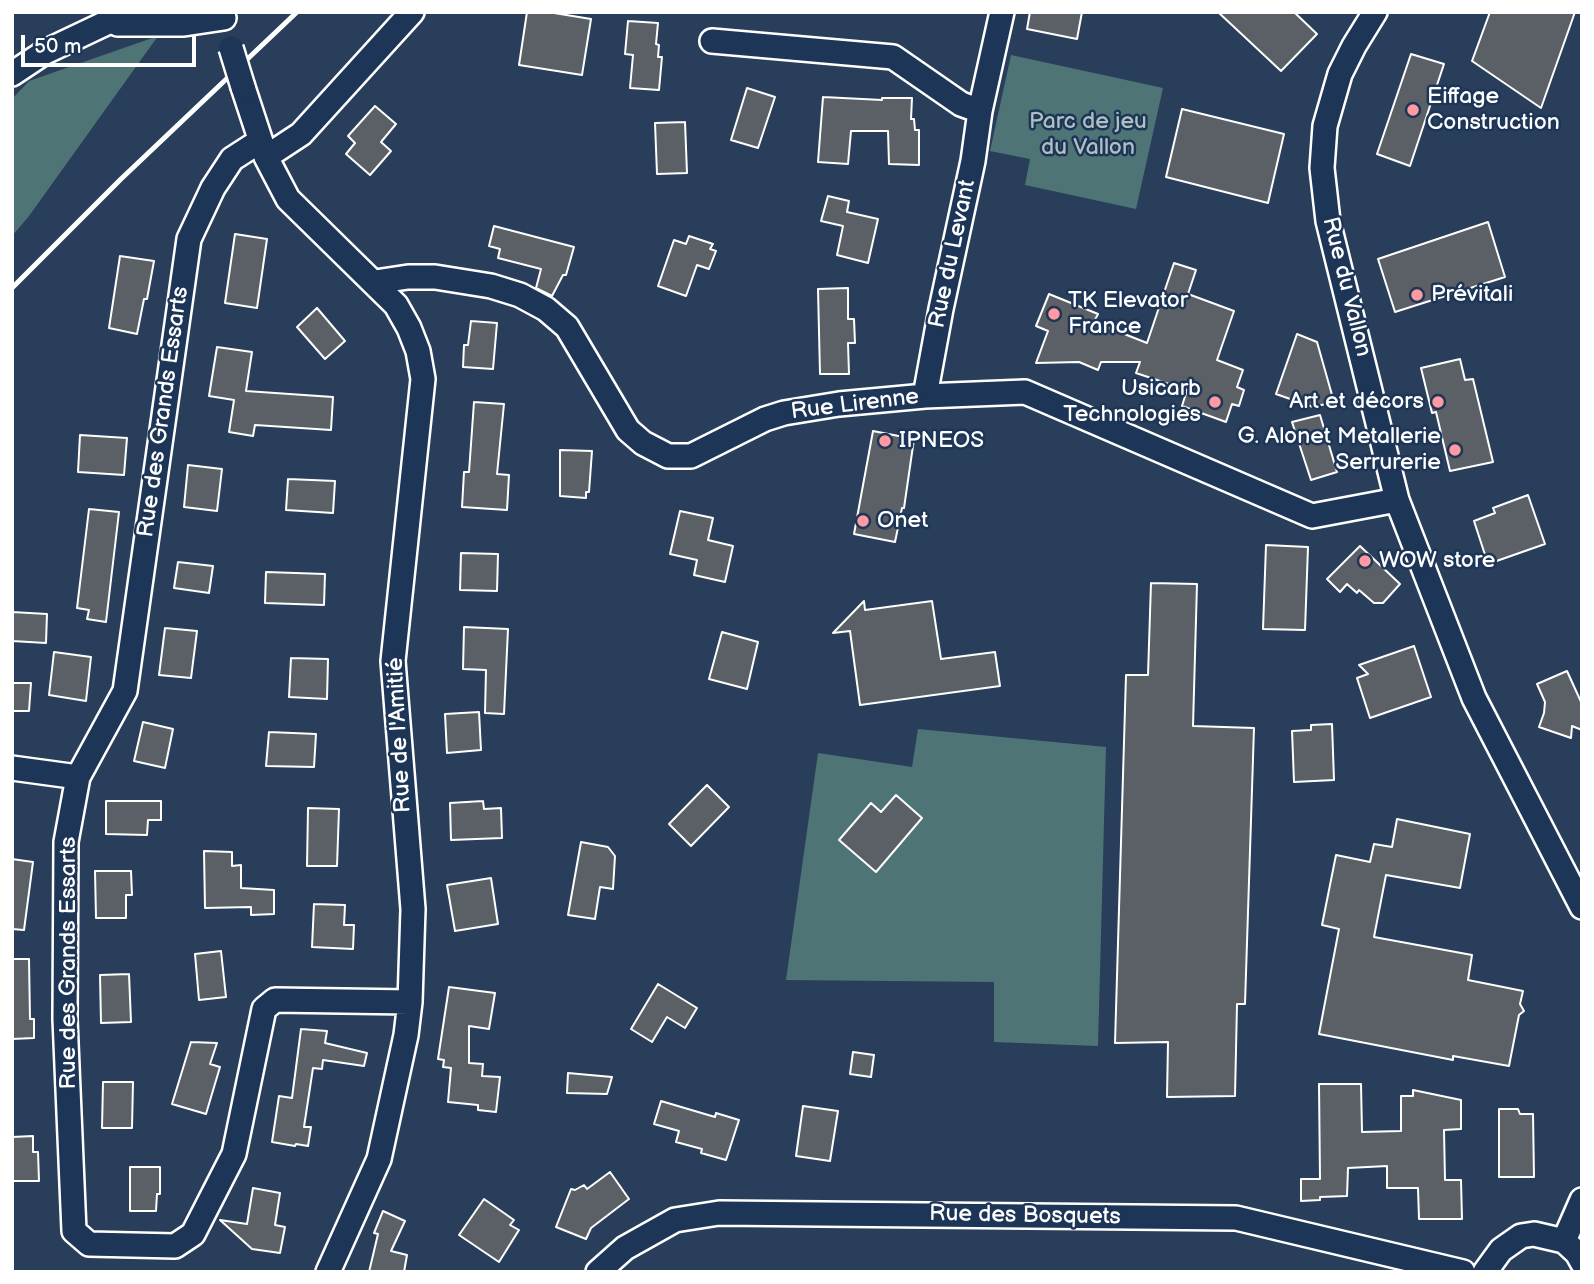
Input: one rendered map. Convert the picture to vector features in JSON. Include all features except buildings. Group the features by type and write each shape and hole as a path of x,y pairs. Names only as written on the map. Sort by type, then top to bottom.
{"street":[{"path":"12,74 45,52 104,24 138,12"},
{"path":"263,149 302,134 412,12"},
{"name":"Rue du Levant","path":"925,396 973,161 980,111 1002,12"},
{"name":"Rue du Vallon","path":"1375,12 1353,46 1340,74 1325,126 1322,169 1328,221 1397,499 1474,698 1580,900"},
{"path":"104,24 184,24 224,15"},
{"name":"Rue de l'Amitié","path":"224,15 231,48 263,149 288,199 396,305 418,351 423,379 393,661 413,909 410,1002 406,1035 379,1159 328,1272"},
{"path":"712,41 893,57 961,104 980,111"},
{"name":"Rue des Grands Essarts","path":"263,149 232,159 213,188 189,239 125,691 78,777 66,842 65,1019 74,1231 89,1244 175,1246 193,1234 234,1154 264,1009 275,1000 410,1002"},
{"name":"Rue Lirenne","path":"375,282 408,276 435,277 491,286 520,295 547,309 567,327 628,430 642,443 668,456 691,456 765,419 784,413 839,404 925,396 1025,392 1312,516 1397,499"},
{"path":"12,768 78,777"},
{"path":"1564,1241 1582,1200"},
{"name":"Rue des Bosquets","path":"598,1272 625,1248 675,1220 719,1213 1236,1218 1463,1272"},
{"path":"1485,1272 1501,1250 1521,1236 1534,1234 1564,1241 1582,1262"}],"green space":[{"path":"158,36 12,236 12,99 29,81"},
{"name":"Parc de jeu du Vallon","path":"1011,55 1163,88 1136,209 1025,185 1030,159 990,151"},
{"path":"918,729 1106,747 1098,1046 994,1042 994,982 786,980 818,753 912,767"}],"railway":[{"path":"12,288 121,179 297,12"}],"place":[{"name":"Eiffage Construction","path":"1413,110"},
{"name":"Prévitali","path":"1417,295"},
{"name":"TK Elevator France","path":"1054,314"},
{"name":"Usicarb Technologies","path":"1215,402"},
{"name":"Art et décors","path":"1438,402"},
{"name":"IPNEOS","path":"885,441"},
{"name":"G. Alonet Metallerie Serrurerie","path":"1455,450"},
{"name":"Onet","path":"863,521"},
{"name":"WOW store","path":"1365,561"}]}
